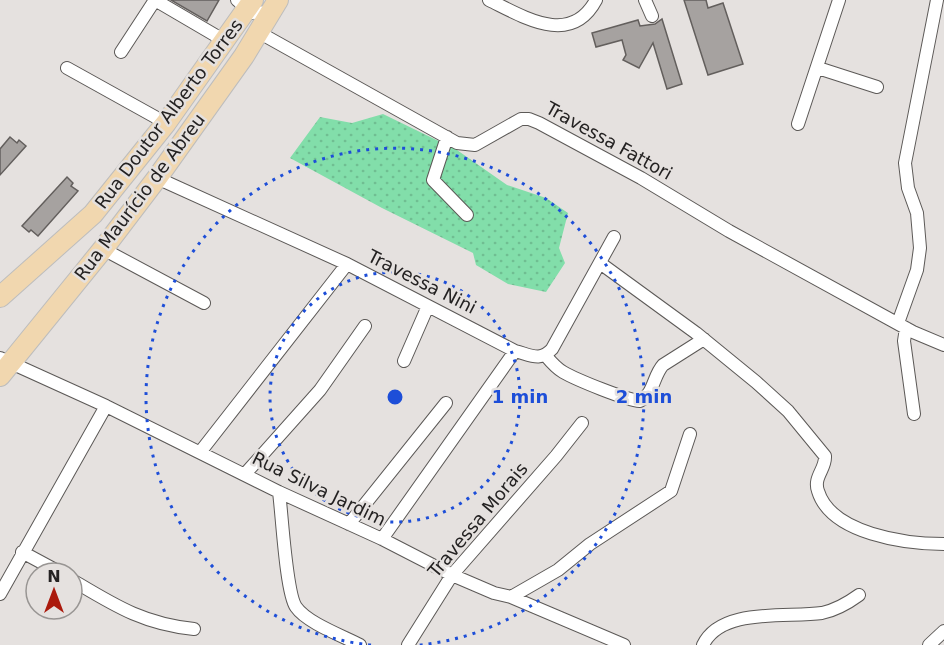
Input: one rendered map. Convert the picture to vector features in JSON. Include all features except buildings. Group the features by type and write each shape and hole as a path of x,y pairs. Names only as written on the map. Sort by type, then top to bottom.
{"main road":[{"name":"Rua Doutor Alberto Torres","path":"0,297 93,214 166,123 225,41 246,3"},
{"name":"Rua Maurício de Abreu","path":"3,366 103,249 157,178 260,33 275,6"}],"street":[{"path":"121,52 155,0 225,41"},
{"path":"489,0 536,22 563,26 582,18 596,0"},
{"path":"645,0 652,16"},
{"path":"798,124 839,0"},
{"path":"914,414 902,326 917,270 920,248 917,213 908,188 905,163 939,17 937,0"},
{"name":"Rua Maurício de Abreu","path":"246,3 258,14 275,6"},
{"name":"Travessa Fattori","path":"260,33 457,142 475,145 514,121 529,119 539,123 641,178 739,237 902,326 944,345"},
{"path":"67,68 166,123"},
{"path":"818,68 877,87"},
{"path":"447,137 433,180 467,215"},
{"name":"Travessa Nini","path":"157,178 347,264 515,351 533,356 546,356"},
{"path":"614,237 546,356 555,367 564,373 626,398 640,401 650,392 658,370 663,365 704,339"},
{"path":"103,249 204,303"},
{"path":"600,263 704,339 788,411 825,456 825,462 817,477 818,491 833,513 848,523 883,537 944,544"},
{"path":"201,451 347,264"},
{"path":"404,361 428,306"},
{"path":"245,474 320,390 365,326"},
{"path":"382,539 515,351"},
{"name":"Rua Silva Jardim","path":"3,366 106,406 452,575 494,593 511,597 624,645"},
{"path":"349,524 446,403"},
{"path":"0,594 106,406"},
{"name":"Travessa Morais","path":"408,645 452,575 582,423"},
{"path":"511,597 558,570 590,544 671,491 690,434"},
{"path":"279,492 289,584 296,608 309,619 360,645"},
{"path":"22,552 39,561"},
{"path":"84,587 139,617 169,627 194,629"},
{"path":"703,645 714,630 727,624 759,616 823,612 838,608 860,595"},
{"path":"929,645 944,631"}],"green space":[{"path":"383,114 457,150 507,185 546,198 568,213 559,248 565,263 546,292 508,284 476,265 473,253 382,208 290,158 320,117 352,123"}]}
